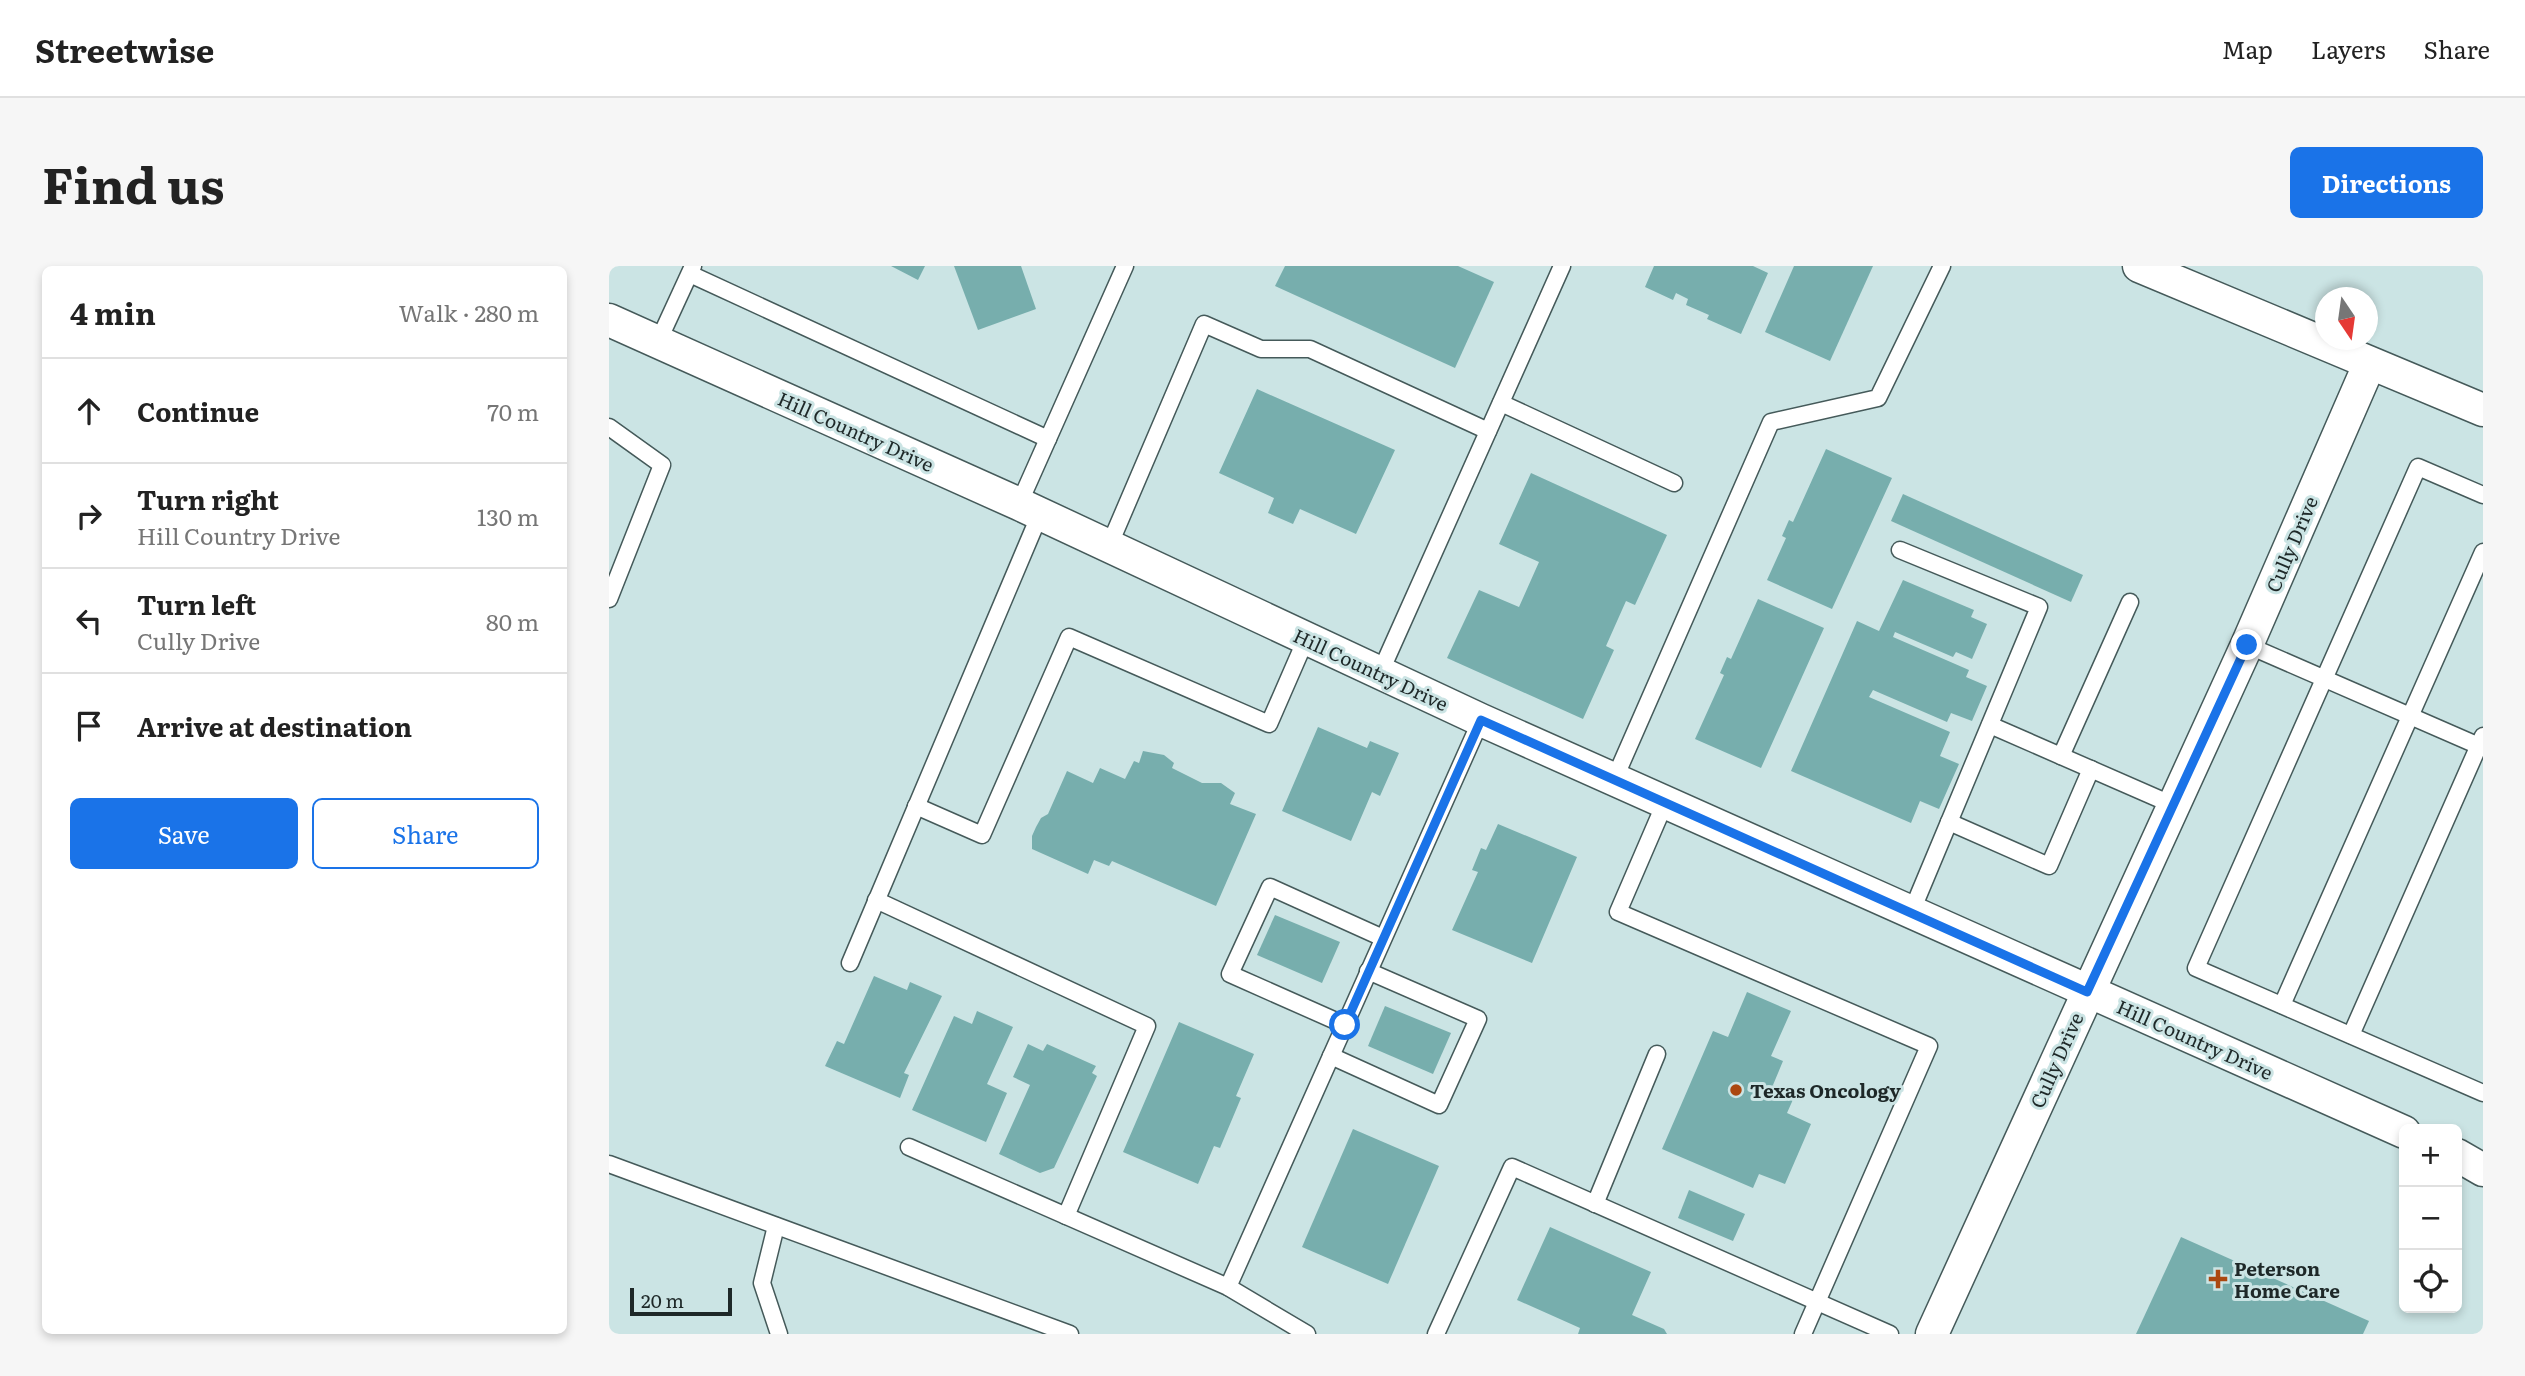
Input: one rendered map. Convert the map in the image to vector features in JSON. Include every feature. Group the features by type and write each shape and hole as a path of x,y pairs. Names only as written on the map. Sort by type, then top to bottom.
{"street":[{"path":"2139,266 2369,365 2483,410"},
{"name":"Hill Country Drive","path":"609,320 1029,509 1481,720 2399,1130"},
{"name":"Cully Drive","path":"1933,1334 2247,645 2369,365"},
{"path":"2462,1158 2483,1170"}],"lane":[{"path":"850,963 916,806 1029,509 1048,439 1125,266"},
{"path":"1380,673 1562,266"},
{"path":"1614,780 1771,422 1878,398 1942,266"},
{"path":"657,342 692,270 1048,439"},
{"path":"1109,546 1204,324 1261,349 1310,349 1488,431"},
{"path":"1501,403 1674,483"},
{"path":"609,427 662,465 609,599"},
{"path":"2483,495 2418,467 2196,968 2483,1093"},
{"path":"1900,550 2039,607 1911,913"},
{"path":"2282,1005 2483,552"},
{"path":"2061,756 2130,602"},
{"path":"916,806 982,835 1069,637 1269,724 1306,639"},
{"path":"2247,645 2410,716 2481,741 2351,1035"},
{"path":"1227,1287 1481,720"},
{"path":"1990,725 2173,805"},
{"path":"1949,822 2049,866 2091,769"},
{"path":"1665,803 1618,912 1929,1046 1803,1334"},
{"path":"1345,1025 1230,974 1270,887 1383,938"},
{"path":"876,900 1147,1026 1066,1216"},
{"path":"1331,1056 1439,1105 1478,1019 1369,971"},
{"path":"1595,1204 1657,1054"},
{"path":"909,1147 1227,1287 1307,1334"},
{"path":"609,1164 1070,1334"},
{"path":"1436,1334 1512,1167 1890,1334"},
{"path":"776,1226 762,1283 779,1334"}],"building":[{"path":"891,266 925,266 918,280"},
{"path":"954,266 1021,266 1036,309 978,330"},
{"path":"1285,266 1458,266 1494,282 1455,368 1275,286"},
{"path":"1654,266 1753,266 1768,273 1741,334 1707,319 1709,315 1686,305 1688,299 1676,293 1673,300 1645,287"},
{"path":"1794,266 1873,266 1830,361 1765,332"},
{"path":"1257,389 1395,450 1356,534 1300,509 1293,524 1268,513 1274,498 1219,473"},
{"path":"1826,449 1892,478 1832,609 1767,580 1786,538 1782,536 1789,520 1793,522"},
{"path":"1531,473 1667,535 1635,605 1626,601 1606,646 1614,650 1583,719 1447,658 1479,590 1519,607 1539,562 1499,544"},
{"path":"1903,494 2083,575 2071,602 1891,521"},
{"path":"1903,580 1974,610 1971,617 1987,624 1972,659 1956,652 1953,657 1895,632 1893,637 1969,670 1966,677 1987,686 1972,721 1951,713 1947,722 1873,690 1869,697 1950,732 1940,756 1959,764 1939,809 1920,801 1911,823 1791,771 1857,621 1879,631"},
{"path":"1758,599 1824,628 1761,768 1695,739 1724,675 1720,673 1727,657 1731,659"},
{"path":"1318,727 1367,748 1370,741 1399,753 1380,796 1372,792 1351,841 1282,811"},
{"path":"1143,751 1164,755 1174,763 1172,768 1202,783 1221,783 1235,793 1230,804 1256,814 1216,906 1112,861 1109,866 1094,860 1088,874 1032,849 1032,836 1036,827 1041,818 1048,814 1067,771 1093,783 1100,768 1125,779 1134,761 1139,763"},
{"path":"1498,824 1577,857 1532,963 1452,930 1478,872 1472,870 1481,848 1486,850"},
{"path":"1275,915 1340,942 1322,983 1257,955"},
{"path":"874,976 907,990 910,982 942,996 904,1073 909,1075 900,1098 825,1066 837,1041 844,1044"},
{"name":"Texas Oncology","path":"1747,992 1791,1011 1771,1056 1783,1061 1773,1085 1795,1095 1787,1113 1811,1124 1785,1184 1759,1174 1753,1188 1662,1149 1713,1031 1728,1037"},
{"path":"1385,1006 1451,1033 1433,1074 1368,1046"},
{"path":"977,1011 1013,1027 987,1084 1007,1093 986,1142 912,1110 954,1016 972,1024"},
{"path":"1179,1022 1254,1054 1236,1096 1241,1098 1220,1148 1214,1146 1198,1184 1123,1152"},
{"path":"1028,1044 1043,1051 1047,1044 1096,1066 1092,1073 1097,1076 1054,1168 1040,1173 999,1154 1030,1085 1013,1077"},
{"path":"1353,1129 1439,1166 1388,1284 1302,1247"},
{"path":"1689,1190 1745,1214 1733,1241 1678,1218"},
{"path":"1550,1227 1651,1272 1632,1315 1664,1329 1667,1334 1578,1334 1580,1328 1517,1300"},
{"name":"Peterson Home Care","path":"2181,1237 2369,1321 2363,1334 2136,1334"}],"place":[{"name":"Texas Oncology","path":"1736,1090"},
{"name":"Peterson Home Care","path":"2218,1279"}],"route":[{"path":"1345,1025 1481,720 2087,992 2247,645"}]}
